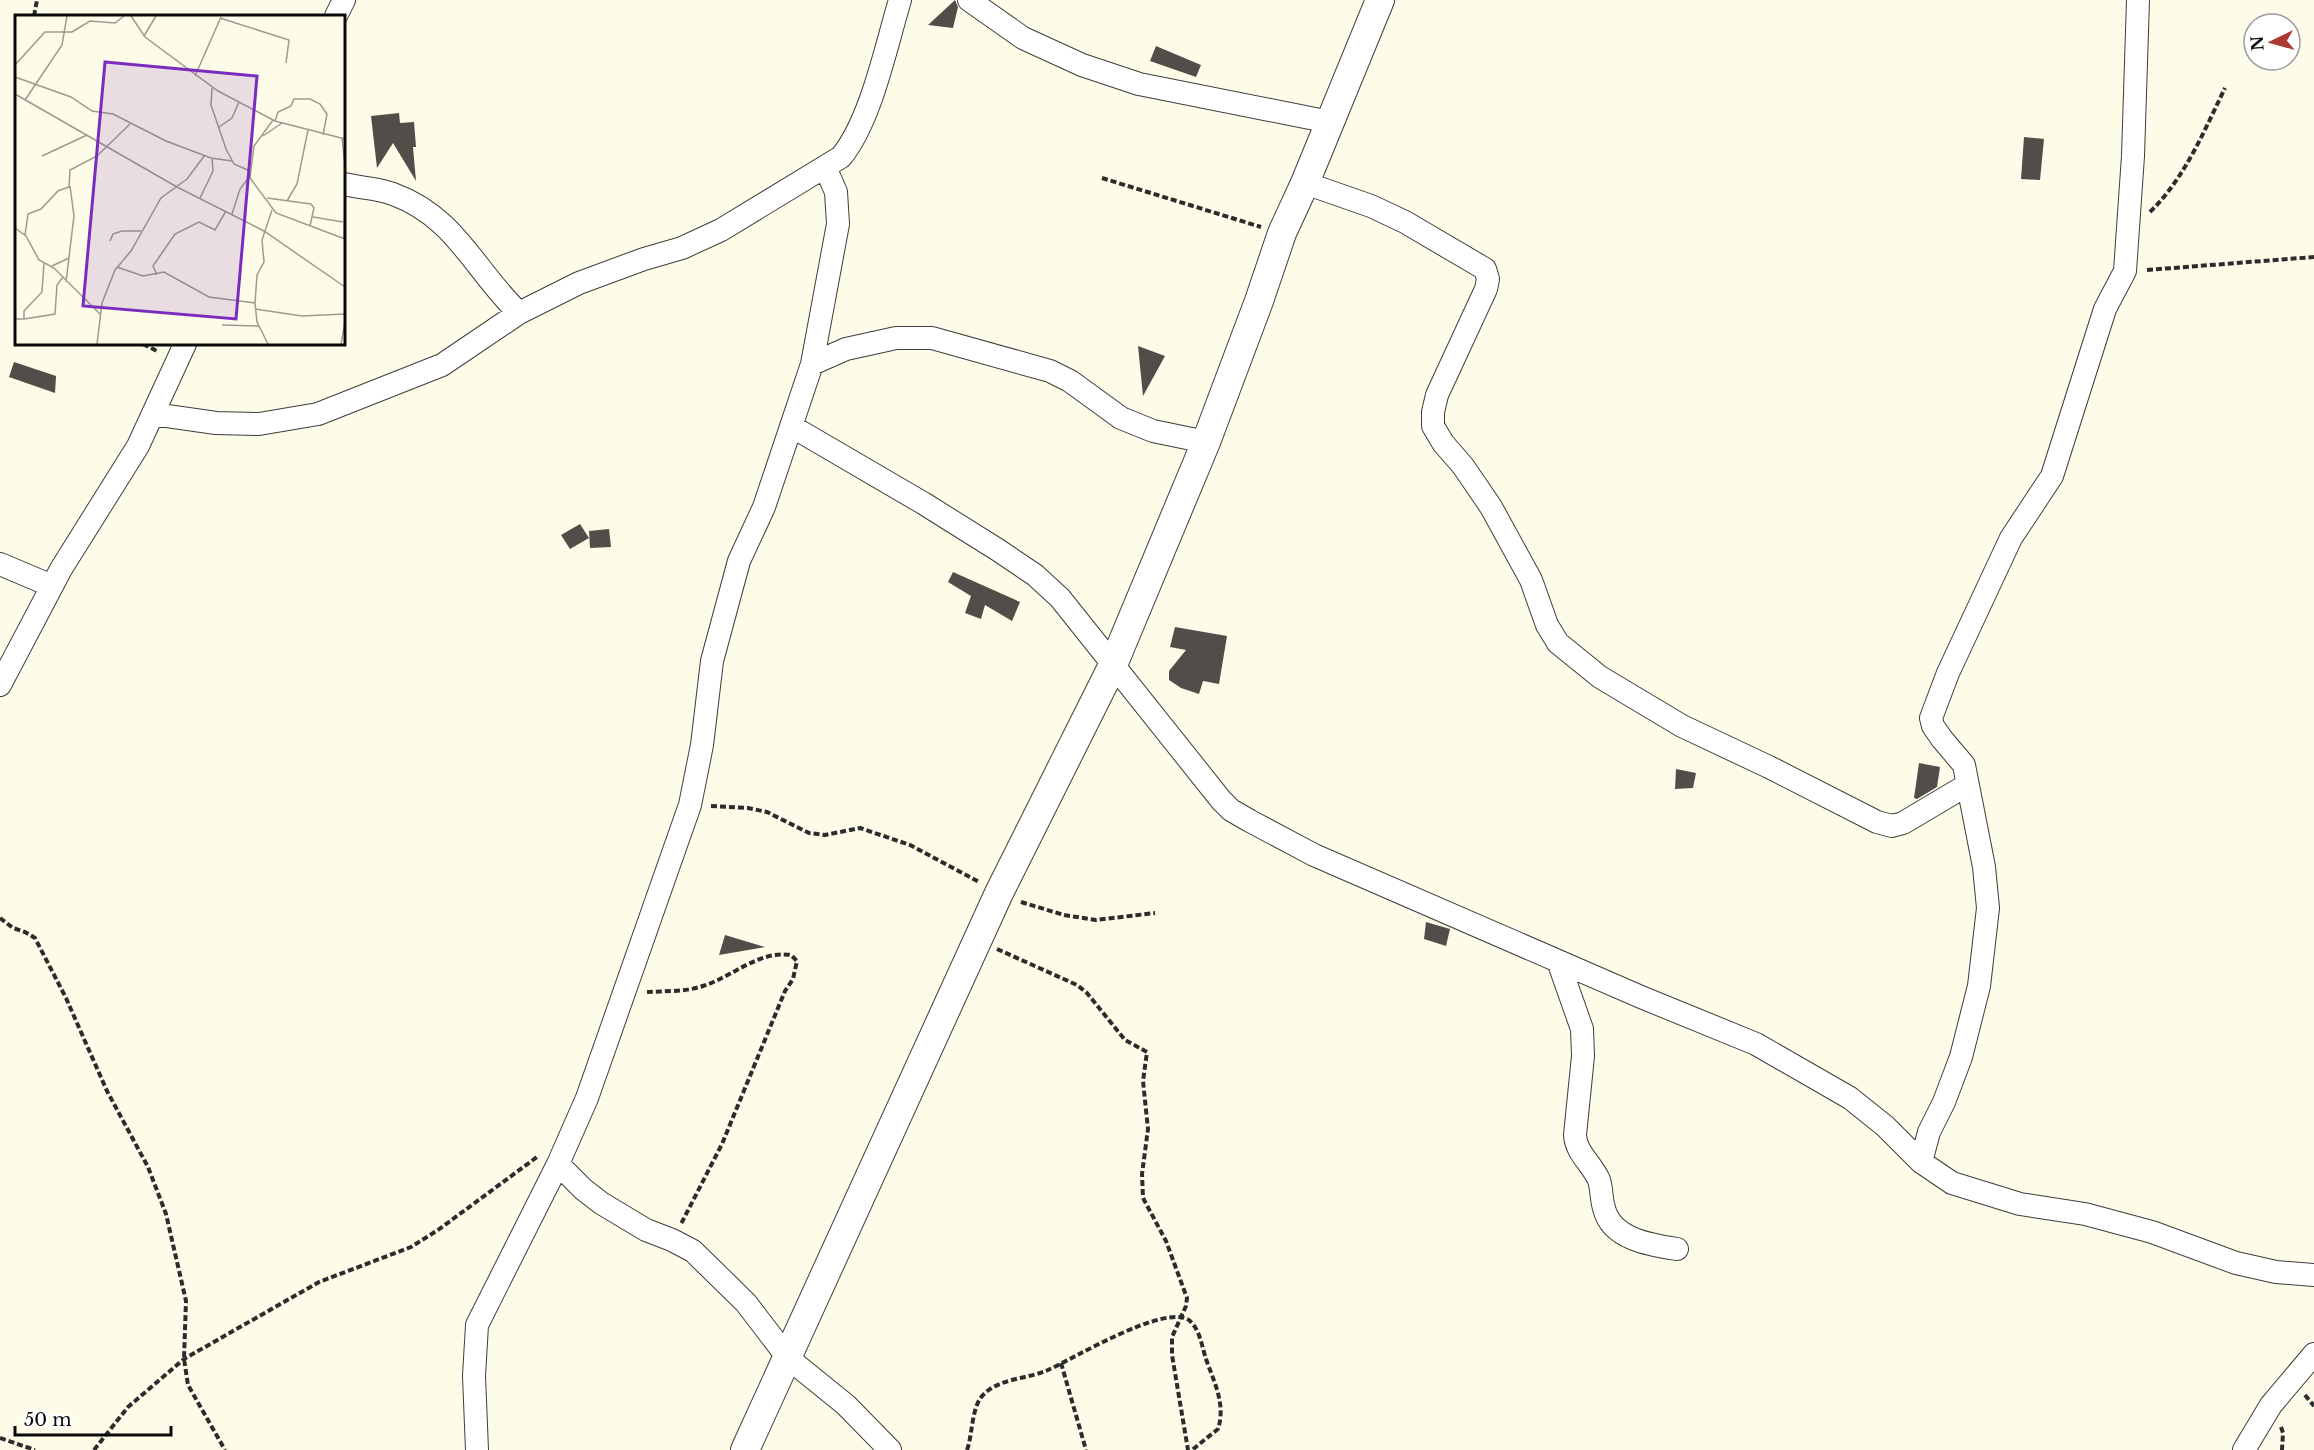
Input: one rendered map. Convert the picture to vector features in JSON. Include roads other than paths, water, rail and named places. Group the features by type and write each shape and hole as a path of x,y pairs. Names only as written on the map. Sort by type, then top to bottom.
{"street":[{"path":"336,15 344,0"},
{"path":"153,414 216,423 259,424 318,414 442,364 519,313 579,284 644,259 682,248 721,230 825,167 840,157 852,144 870,97 900,0"},
{"path":"969,0 1023,38 1082,65 1139,84 1330,122"},
{"path":"745,1450 999,894 1113,665 1206,442 1282,233 1305,183 1380,0"},
{"path":"1921,1162 1929,1132 1944,1102 1961,1057 1979,986 1988,908 1984,867 1964,765 1933,726 1931,718 1948,673 2011,538 2052,476 2105,309 2125,271 2133,156 2138,0"},
{"path":"477,1450 474,1376 477,1325 548,1160 587,1098 690,806 702,745 715,650 739,561 764,507 812,364 838,224 836,192 825,167"},
{"path":"1305,183 1371,206 1405,222 1485,269 1488,279 1486,289 1437,395 1433,426 1491,507 1531,580 1548,626 1558,643 1599,677 1682,726 1768,766 1877,822 1892,826 1903,823 1967,785"},
{"path":"345,184 391,193 418,204 439,219 452,231 502,297 519,313"},
{"path":"812,364 846,349 886,340 932,338 1050,371 1070,381 1121,418 1153,431 1206,442"},
{"path":"0,685 52,586 138,446 185,345"},
{"path":"791,426 923,503 1035,575 1060,598 1231,810 1314,855 1756,1044 1850,1098 1885,1126 1921,1162 1952,1183 1990,1197 2085,1214 2152,1232 2236,1263 2276,1272 2314,1275"},
{"path":"0,564 52,586"},
{"path":"1558,961 1582,1029 1583,1056 1576,1141 1599,1180 1604,1210 1616,1230 1653,1245 1677,1249"},
{"path":"548,1160 601,1203 646,1230 693,1251 746,1303 788,1358 846,1405 890,1450"},
{"path":"2244,1450 2271,1405 2314,1354"}]}
